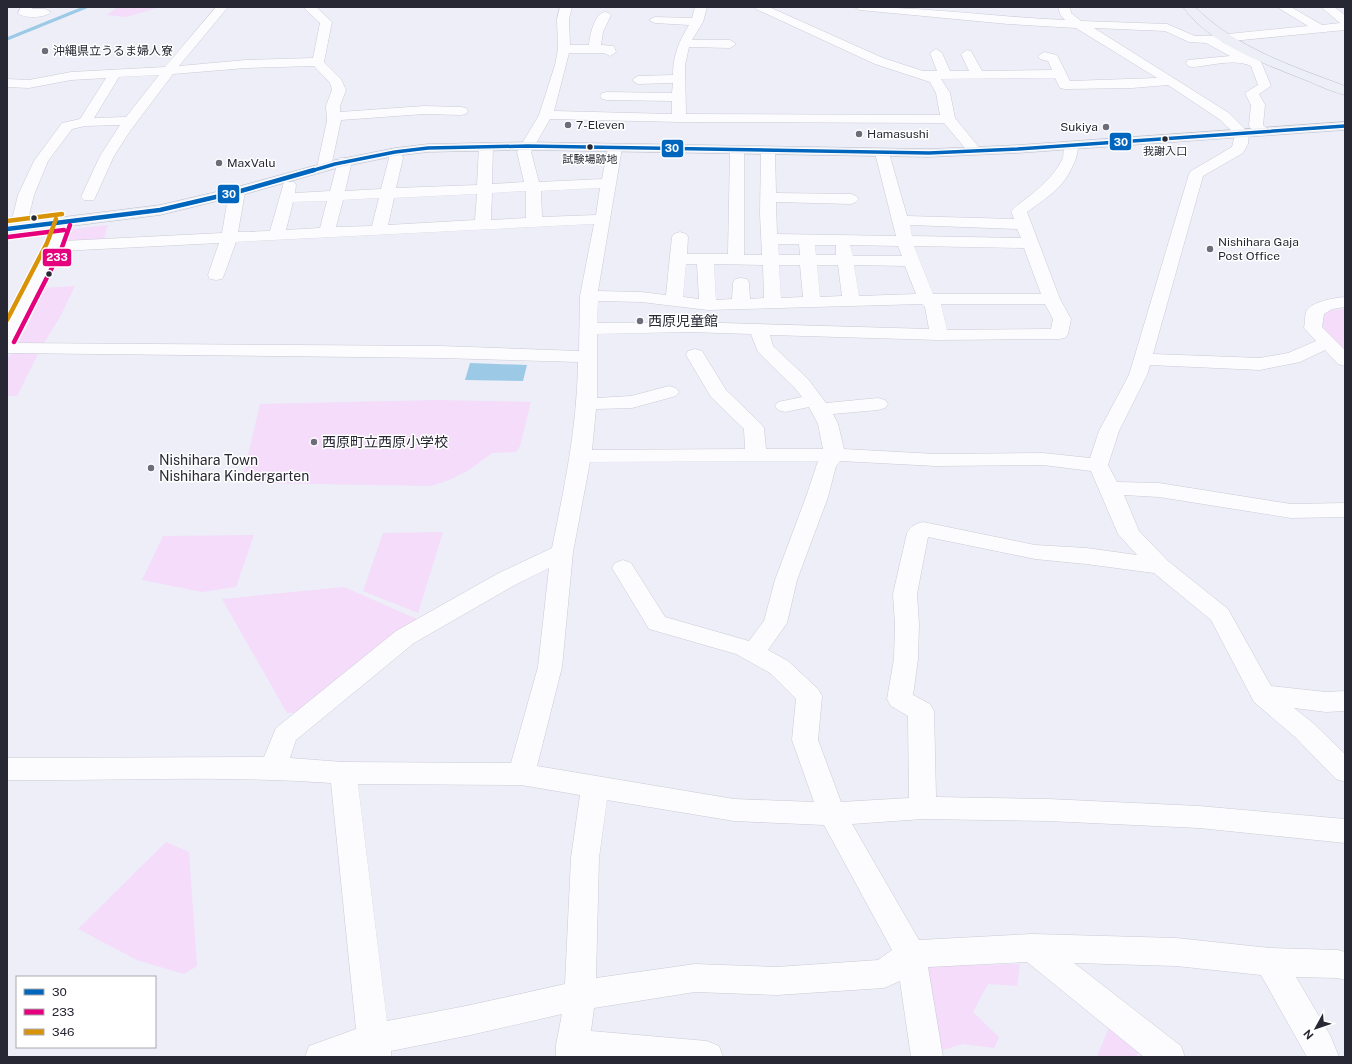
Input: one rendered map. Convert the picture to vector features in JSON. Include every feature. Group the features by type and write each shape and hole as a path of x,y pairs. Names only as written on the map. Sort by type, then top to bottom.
{"highway":[{"path":"1189,7 1204,23 1226,38 1250,51 1345,91"},
{"path":"12,228 160,210 237,192 345,161 428,148 528,146 882,153 975,151 1071,146 1345,126"}],"street":[{"path":"27,7 24,13 45,12"},
{"path":"89,197 107,156 131,121 201,30 222,7"},
{"path":"309,7 326,22 318,62 338,86 339,90 333,106 334,116 324,167"},
{"path":"534,222 533,187 524,152 546,116 561,65 564,49 563,19 566,7"},
{"path":"679,118 679,65 684,43 697,22 701,7"},
{"path":"760,7 879,61 934,79 943,93 948,119 975,151"},
{"path":"860,7 945,16 1079,25 1167,28 1193,39 1208,40 1345,26"},
{"path":"1064,7 1066,14 1079,25 1224,116 1242,133 1242,140 1238,150 1196,174 1143,359 1135,382 1109,431 1098,465 1110,488 1129,534 1160,566 1220,614 1263,695 1274,706 1304,730 1345,770"},
{"path":"1283,7 1319,28"},
{"path":"1327,7 1345,21"},
{"path":"594,49 597,32 605,15"},
{"path":"1119,15 1127,26"},
{"path":"655,20 697,22"},
{"path":"1208,40 1256,64 1265,86 1252,93 1258,105 1256,126 1263,131"},
{"path":"684,43 730,44"},
{"path":"564,49 610,49 610,52"},
{"path":"936,53 945,74"},
{"path":"967,54 977,74"},
{"path":"1054,57 1065,85 1132,84 1170,81"},
{"path":"1192,63 1209,63 1219,59 1248,60"},
{"path":"7,83 29,84 71,76 114,75 246,64 318,62"},
{"path":"920,74 1060,74"},
{"path":"85,122 114,75"},
{"path":"638,80 680,79"},
{"path":"607,96 680,97"},
{"path":"334,116 424,110 461,111"},
{"path":"546,116 948,119"},
{"path":"12,228 41,161 67,126 85,122 131,121"},
{"path":"483,224 486,146"},
{"path":"587,329 689,327 939,335 1059,334 1062,319 1051,299 1019,211 1054,183 1070,158 1071,146"},
{"path":"522,774 550,667 562,552 581,456 587,404 588,296 615,148"},
{"path":"736,259 737,150"},
{"path":"768,151 768,219 774,302"},
{"path":"379,230 396,158 395,152"},
{"path":"882,153 901,220 905,242 926,299 933,305 939,335"},
{"path":"327,233 345,161"},
{"path":"277,236 289,185 288,177"},
{"path":"736,181 768,189 851,199"},
{"path":"286,198 608,184"},
{"path":"216,275 229,238 237,192"},
{"path":"736,218 768,219"},
{"path":"54,246 601,219"},
{"path":"901,220 1024,224"},
{"path":"7,338 54,246 63,222"},
{"path":"674,302 680,237"},
{"path":"769,239 1031,243"},
{"path":"807,240 812,302"},
{"path":"843,240 851,301"},
{"path":"678,259 912,261"},
{"path":"705,259 708,305"},
{"path":"740,303 741,283"},
{"path":"588,296 641,297 708,305 926,299 1051,299"},
{"path":"1345,302 1326,305 1315,312 1313,328 1326,343 1345,360"},
{"path":"759,329 764,348 801,383 818,404 828,424 835,455"},
{"path":"1143,359 1260,364 1294,358 1326,343"},
{"path":"7,348 441,352 587,357"},
{"path":"695,355 718,393 754,428 756,455"},
{"path":"587,404 632,402 669,392"},
{"path":"785,406 818,404 878,404"},
{"path":"581,456 835,455 936,460 1043,459 1098,465"},
{"path":"753,654 775,623 786,580 817,497 826,464 835,455"},
{"path":"1110,488 1159,490 1290,511 1345,510"},
{"path":"923,808 921,711 900,699 906,660 907,624 905,594 918,533 923,529 1035,552 1086,556 1160,566"},
{"path":"274,768 285,735 405,637 505,580 562,552"},
{"path":"623,568 657,623 744,648 779,667 809,696 805,740 832,814 911,954 927,1057"},
{"path":"1263,695 1326,702 1345,702"},
{"path":"7,769 108,770 274,768 343,773 522,774 734,810 832,814 923,808 1048,810 1199,817 1345,831"},
{"path":"343,773 374,1048"},
{"path":"595,786 585,858 580,995 572,1051 707,1057"},
{"path":"321,1057 374,1048 466,1021 580,995 695,978 777,981 884,974 911,954 1032,948 1176,952 1270,962 1338,964 1345,966"},
{"path":"1032,948 1169,1057"},
{"path":"1270,962 1319,1046 1322,1057"}],"shaded area":[{"path":"118,7 160,7 126,17 107,15"},
{"path":"108,225 103,242 65,244 73,229"},
{"path":"75,286 60,317 44,343 18,343 30,321 44,288"},
{"path":"1345,309 1345,350 1325,331 1322,315 1331,310"},
{"path":"39,352 17,396 7,396 7,358 13,353"},
{"path":"438,400 531,402 520,446 516,452 492,453 469,470 449,480 431,486 259,483 244,472 260,404"},
{"path":"443,532 418,613 363,591 383,533"},
{"path":"254,535 236,587 202,592 142,580 163,536"},
{"path":"344,587 419,620 300,713 287,713 222,599"},
{"path":"166,842 189,852 197,966 184,974 137,960 78,929"},
{"path":"1020,964 1017,986 988,984 973,1012 999,1037 994,1048 963,1044 936,1052 924,975 930,966"},
{"path":"1112,1020 1143,1042 1136,1057 1097,1057"}],"water":[{"path":"470,363 527,365 523,381 465,380"}],"waterway":[{"path":"7,39 86,7"}],"transit line":[{"name":"30","path":"7,229 160,210 237,192 335,164 395,152 428,148 528,146 929,153 1018,149 1345,126"},
{"name":"346","path":"7,221 62,214"},
{"name":"346","path":"7,320 47,243 56,219"},
{"name":"233","path":"14,342 61,250 70,225"},
{"name":"233","path":"8,237 64,230"}],"place":[{"name":"沖縄県立うるま婦人寮","path":"45,51"},
{"name":"7-Eleven","path":"568,125"},
{"name":"Sukiya","path":"1106,127"},
{"name":"Hamasushi","path":"859,134"},
{"name":"我謝入口","path":"1165,139"},
{"name":"試験場跡地","path":"590,147"},
{"name":"MaxValu","path":"219,163"},
{"name":"Nishihara Gaja Post Office","path":"1210,249"},
{"name":"西原児童館","path":"640,321"},
{"name":"西原町立西原小学校","path":"314,442"},
{"name":"Nishihara Town Nishihara Kindergarten","path":"151,468"}]}
